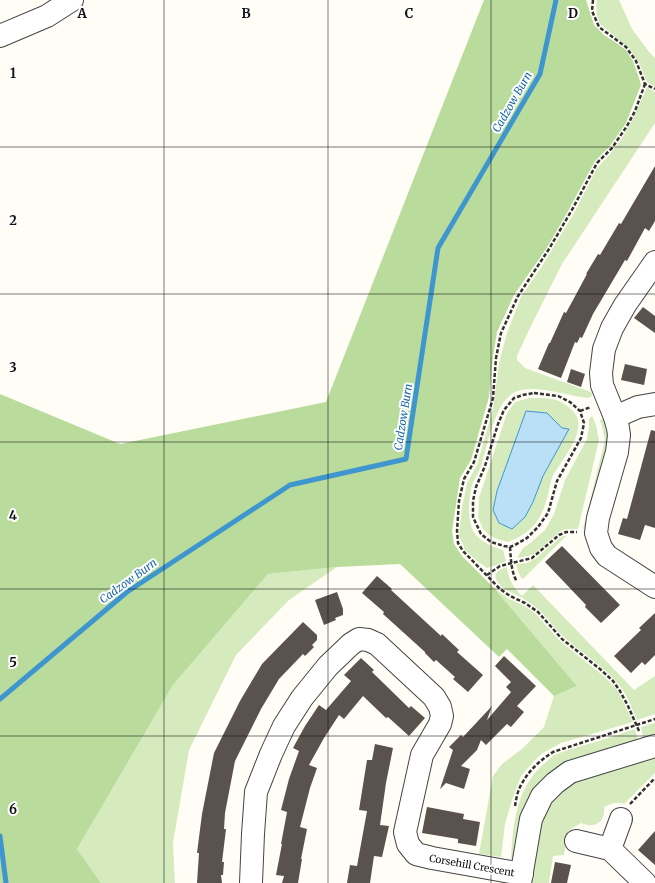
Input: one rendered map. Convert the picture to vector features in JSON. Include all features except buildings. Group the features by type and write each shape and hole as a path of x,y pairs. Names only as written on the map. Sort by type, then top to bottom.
{"street":[{"path":"0,36 48,16 72,0"},
{"path":"655,262 625,305 612,328 604,349 601,373 602,385 618,428 619,435 617,452 598,518 596,533 598,540 607,556 655,587"},
{"path":"614,417 638,407 655,404"},
{"name":"Corsehill Crescent","path":"251,883 256,792 271,754 284,726 302,698 328,666 358,639 368,640 377,644 434,698 440,707 442,716 440,724 422,755 405,832 408,844 416,854 521,878"},
{"path":"521,878 531,818 542,796 555,783 570,772 652,747"},
{"path":"610,849 621,819"},
{"path":"576,841 610,849 645,883"}],"path":[{"path":"593,0 592,11 599,27 626,47 636,61 645,84 655,89"},
{"path":"645,84 627,126 612,148 597,163 549,249 518,296 501,333 496,358 492,398 474,462 464,479 459,501 457,531 458,543 463,552 500,589 538,612 562,639 613,681 623,696 642,740 652,747"},
{"path":"534,393 558,396 570,402 580,411 584,423 582,438 557,481 548,513 538,527 527,538 510,547 492,542 481,534 473,517 473,501 476,487 485,466 498,424 508,404 514,398 534,393"},
{"path":"487,575 500,566 532,558 559,534 566,532 596,533"},
{"path":"510,547 511,563 517,582"},
{"path":"636,725 655,719"},
{"path":"621,819 626,808 655,778"}],"green space":[{"path":"484,0 586,0 594,25 604,35 626,50 633,61 641,85 626,123 610,146 595,161 546,249 514,295 497,332 489,397 471,460 460,478 452,531 454,544 462,556 494,588 577,686 554,696 507,649 499,657 400,564 337,567 268,574 173,685 77,849 101,883 0,883 0,394 120,444 326,402"},
{"path":"597,0 619,0 632,29 655,58 655,87 647,82 639,63 630,49 600,24 597,16"},
{"path":"647,87 655,92 655,123 562,264 517,356 517,360 525,368 591,392 592,396 588,398 548,390 530,389 515,392 502,404 493,424 479,472 472,485 470,500 469,515 475,534 483,541 503,550 506,561 487,568 465,550 459,535 462,507 467,483 477,465 493,409 499,363 507,333 521,297 542,266 574,213 597,168 622,138 633,119"},
{"path":"529,398 547,398 557,400 567,406 572,410 577,418 577,435 552,478 545,504 538,520 525,533 508,542 489,535 483,529 478,517 479,498 507,413 515,402"},
{"path":"592,416 596,425 599,440 578,529 565,529 558,533 534,554 517,558 523,548 545,530 554,514 565,480 587,439 589,419"},
{"path":"606,417 611,436 590,530 583,529 605,440 600,420"},
{"path":"567,535 522,579 516,564 527,563 535,559 561,537"},
{"path":"337,567 289,600 236,655 189,750 173,843 175,883 101,883 77,849 173,685 268,574"},
{"path":"507,567 512,583 522,596 533,585 634,690 655,676 655,714 637,720 624,693 613,678 562,636 537,609 524,599 499,584 495,576 499,570"},
{"path":"494,588 509,599 523,605 536,614 559,640 611,683 619,693 633,722 561,743 543,753 535,760 521,776 512,800 505,824 501,857 479,854 493,776 502,764 523,748 544,727 554,696 577,686"},
{"path":"655,723 655,739 647,741 643,738 641,727"},
{"path":"635,729 639,744 536,788 526,802 520,819 516,854 511,859 513,833 518,807 527,784 535,773 557,754"},
{"path":"652,756 655,758 655,773 624,804 616,803 604,807 603,817 595,825 586,825 581,823 568,831 564,855 553,856 549,883 529,883 540,827 550,806 559,794 572,784 585,777"}],"water":[{"path":"526,411 547,413 562,428 569,429 543,476 533,502 525,517 512,529 499,523 493,510 497,491"}],"waterway":[{"name":"Cadzow Burn","path":"0,699 127,592 290,485 406,459 438,248 540,74 556,0"},
{"name":"Cadzow Burn","path":"0,836 6,883"}]}
